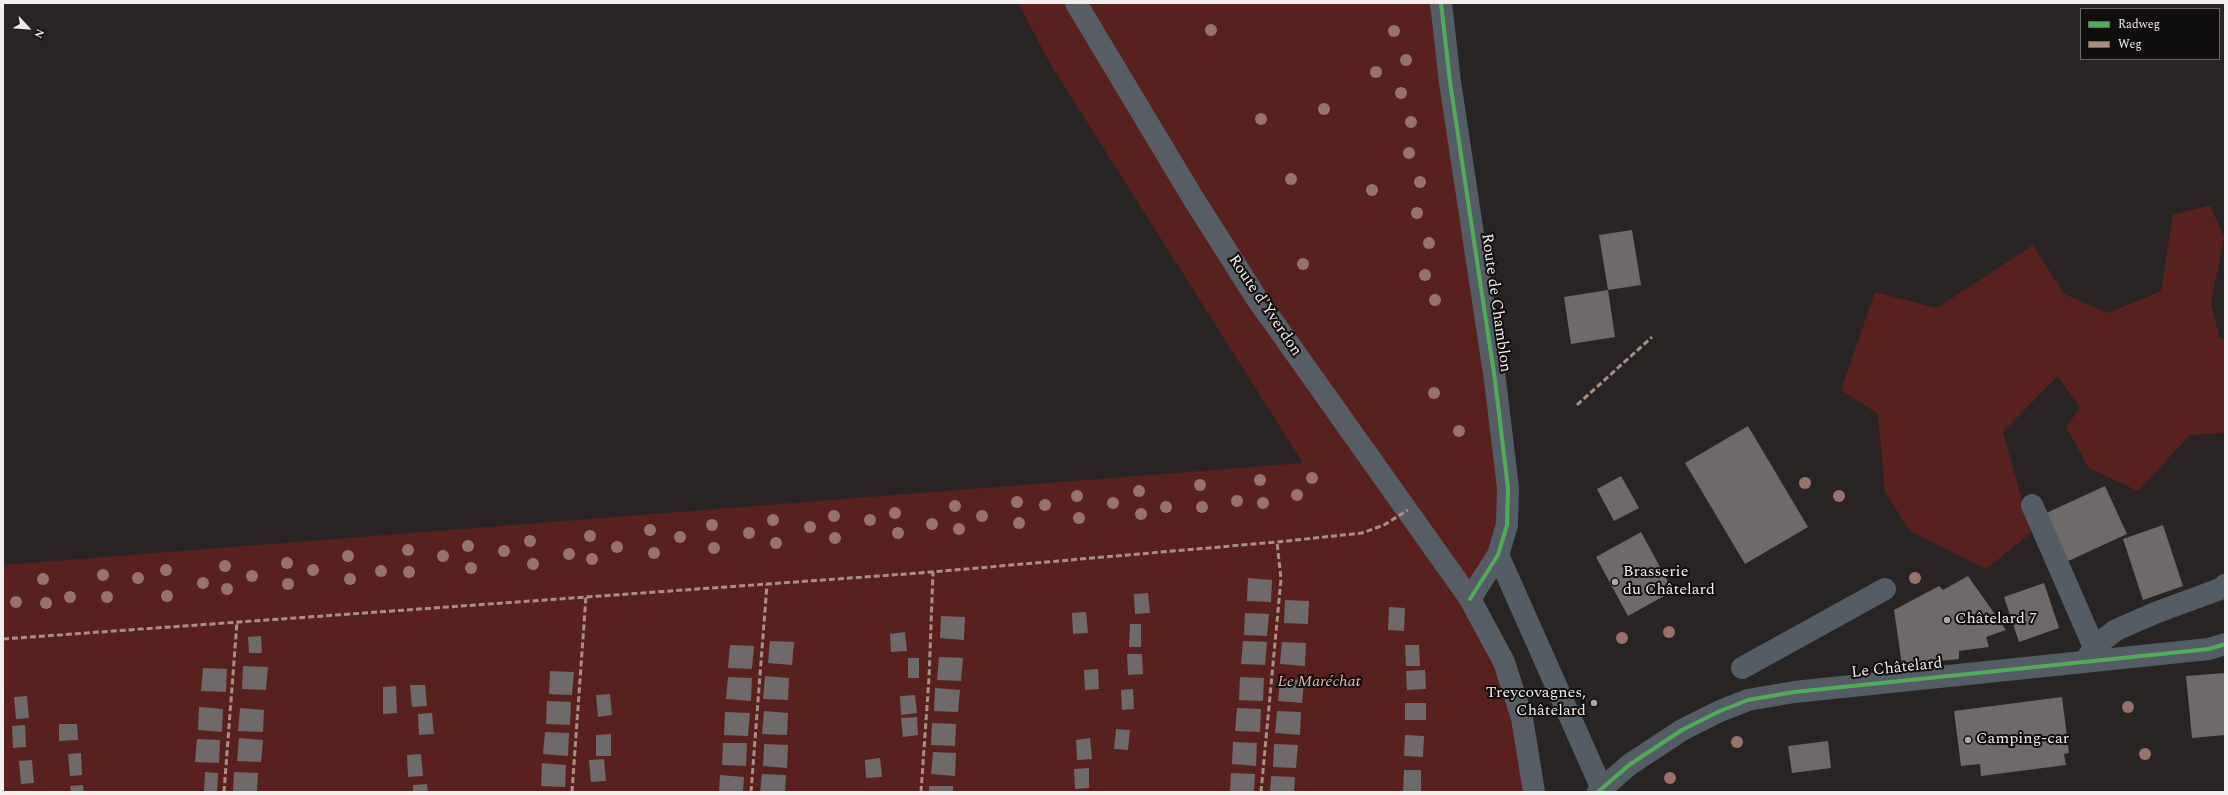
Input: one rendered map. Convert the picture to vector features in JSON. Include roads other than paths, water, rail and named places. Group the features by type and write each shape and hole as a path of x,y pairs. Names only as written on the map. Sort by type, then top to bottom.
{"main road":[{"name":"Route d'Yverdon","path":"1076,3 1193,198 1257,299 1470,599"},
{"path":"1470,599 1504,662 1522,718 1534,792"}],"street":[{"name":"Route de Chamblon","path":"1441,3 1450,82 1493,372 1508,488 1507,525 1498,555 1470,599"},
{"path":"2032,505 2090,653 2116,630 2225,585"},
{"path":"1498,555 1600,790"},
{"path":"1742,668 1884,589"},
{"name":"Le Châtelard","path":"1600,790 1629,765 1682,730 1720,711 1748,700 1794,692 2090,653 2209,649 2225,644"}],"place":[{"name":"Brasserie du Châtelard","path":"1615,582"},
{"name":"Châtelard 7","path":"1947,620"},
{"name":"Treycovagnes, Châtelard","path":"1594,703"},
{"name":"Camping-car","path":"1968,740"}],"park label":[{"name":"Le Maréchat","path":"1319,683"}]}
